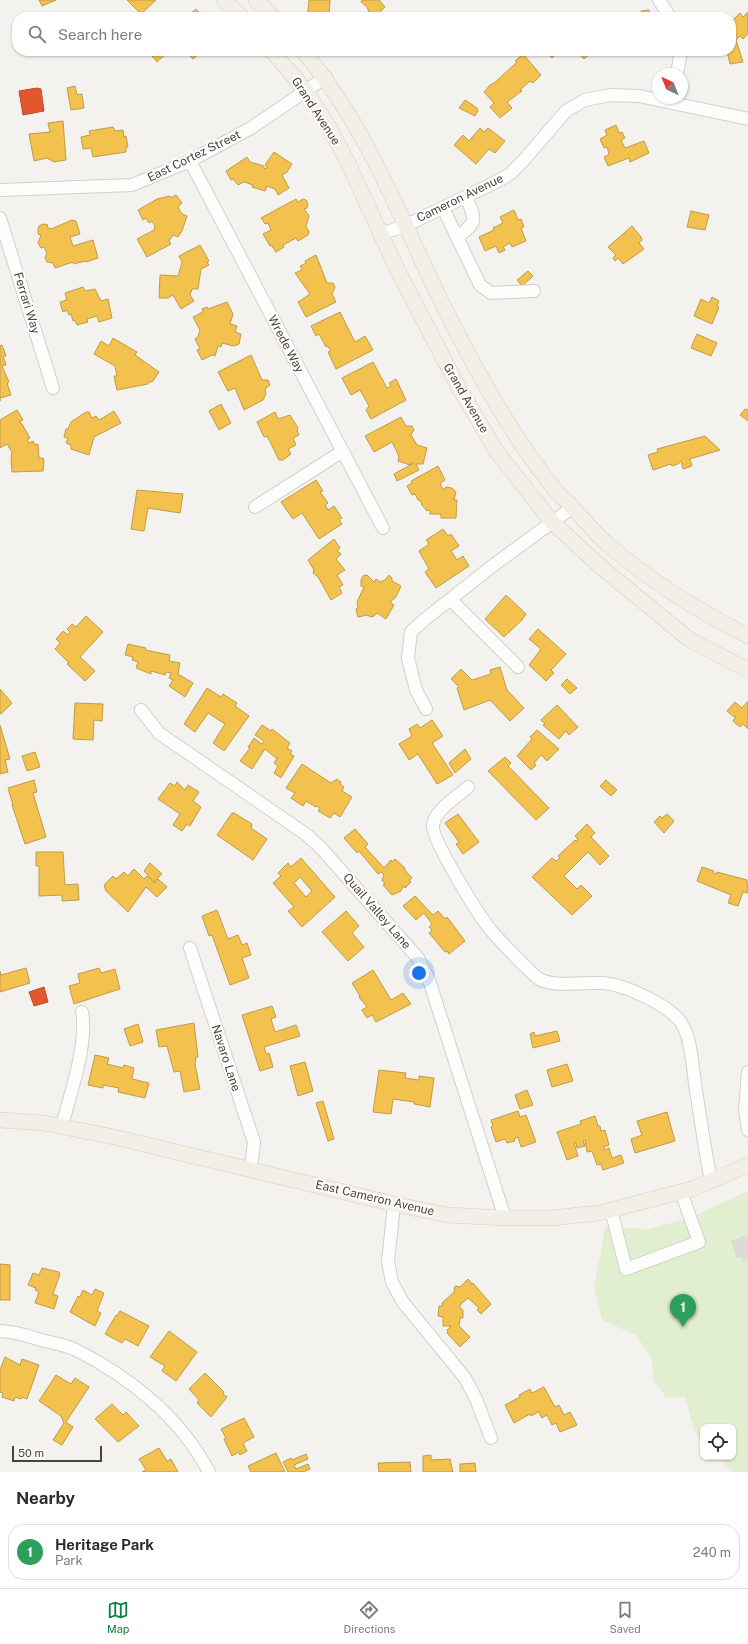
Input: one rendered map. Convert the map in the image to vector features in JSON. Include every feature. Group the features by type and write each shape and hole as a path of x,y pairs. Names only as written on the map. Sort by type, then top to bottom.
{"main road":[{"path":"224,0 237,12"},
{"path":"256,0 268,12"},
{"name":"Grand Avenue","path":"276,56 306,91 329,127 460,390 497,452 552,522 601,567 690,640 748,670"},
{"name":"Grand Avenue","path":"307,56 326,78 365,141 407,225 441,300 488,390 529,454 557,493 605,542 670,591 715,619 748,636"},
{"name":"East Cameron Avenue","path":"0,1120 44,1123 62,1126 394,1204 447,1215 505,1218 551,1218 599,1214 681,1192 748,1165"}],"street":[{"path":"659,0 667,12"},
{"path":"678,68 680,56"},
{"name":"East Cortez Street","path":"0,190 132,185 190,161 251,128 326,78"},
{"name":"Cameron Avenue","path":"381,234 407,225 510,174 566,111 585,100 611,95 652,98"},
{"name":"Cameron Avenue","path":"688,104 748,119"},
{"name":"Wrede Way","path":"190,161 383,528"},
{"path":"457,238 471,228 474,222 474,217 466,197"},
{"path":"443,208 480,285 485,290 491,293 534,292"},
{"name":"Ferrari Way","path":"0,218 53,388"},
{"path":"255,507 343,452"},
{"path":"426,709 416,690 408,658 411,632 495,564 573,508"},
{"path":"451,600 518,667"},
{"name":"Quail Valley Lane","path":"141,710 159,733 307,835 321,848 418,958 429,980 505,1218"},
{"path":"468,786 438,814 433,824 433,834 450,866 489,928 541,980 554,983 603,983 617,986 647,998 673,1014 681,1023 690,1047 711,1181"},
{"name":"Navaro Lane","path":"190,948 254,1142 251,1170"},
{"path":"62,1126 82,1043 84,1024 82,1012"},
{"path":"748,1072 745,1110 748,1130"},
{"path":"611,1210 626,1269 699,1242 681,1192"},
{"path":"394,1204 388,1262 392,1282 402,1301 464,1378 476,1398 491,1438"},
{"path":"0,1331 11,1331 75,1350 124,1378 166,1412 200,1454 208,1472"}],"green space":[{"path":"748,1191 748,1472 733,1472 722,1460 736,1460 736,1424 700,1424 700,1438 695,1433 685,1397 666,1397 653,1380 652,1359 636,1335 602,1320 594,1286 605,1227 649,1229 690,1218"}],"building: Homes":[{"path":"39,0 56,0 42,6"},
{"path":"127,0 156,0 143,12 139,12"},
{"path":"309,0 330,0 329,12 308,12"},
{"path":"362,0 379,0 385,7 380,12 369,12 367,7 361,2"},
{"path":"649,10 649,12 641,12"},
{"path":"748,12 748,34 743,39 740,36 736,40 736,17 740,13 743,17"},
{"path":"736,40 743,62 730,64 728,56 736,56"},
{"path":"152,56 164,56 157,62"},
{"path":"521,56 525,56 541,75 533,83 530,81 520,90 522,91 507,102 512,108 500,118 490,107 494,103 484,92 491,84 493,84 517,62 515,61"},
{"path":"75,86 77,95 82,94 84,108 71,110 67,88"},
{"path":"465,100 477,108 478,111 475,116 459,108"},
{"path":"63,121 66,160 54,162 47,158 34,161 29,134 50,132 48,123"},
{"path":"616,125 619,133 622,132 625,138 621,140 625,148 644,141 649,153 630,162 629,158 608,166 604,157 609,154 607,147 604,148 600,139 607,135 605,130"},
{"path":"113,127 115,131 123,130 128,147 126,147 126,152 93,157 91,148 83,149 81,137 90,135 89,131"},
{"path":"480,128 484,132 488,128 505,141 495,153 489,149 476,164 454,145 463,135 469,141"},
{"path":"274,152 292,164 287,172 282,175 289,188 278,195 275,189 267,186 265,191 252,187 253,185 244,182 238,185 233,179 231,180 226,171 247,157 250,162 264,166 264,169 267,168 265,165"},
{"path":"176,195 182,203 178,207 182,214 187,216 182,231 178,237 173,235 169,241 171,244 147,257 137,239 154,230 155,226 152,221 149,223 146,218 143,220 138,210 157,199 170,196 171,198"},
{"path":"296,199 298,202 303,199 306,200 308,204 307,208 304,209 309,216 306,226 309,232 308,235 298,241 296,238 283,245 284,247 276,252 271,245 270,246 263,234 271,230 268,223 265,224 261,218"},
{"path":"514,210 518,220 521,219 524,227 521,228 526,241 512,247 510,243 503,247 505,250 499,253 496,246 485,251 479,237 494,230 493,228 503,223 500,217"},
{"path":"691,211 709,215 705,230 687,227"},
{"path":"72,220 76,221 80,234 70,237 73,246 93,240 98,258 74,264 73,262 55,268 53,263 47,262 45,257 47,253 44,247 41,248 38,243 41,235 38,234 39,226 43,224 48,225 47,227 51,229"},
{"path":"632,226 641,237 642,240 639,243 644,249 623,264 618,258 615,261 613,258 616,255 608,247"},
{"path":"200,245 209,261 207,262 209,265 201,269 198,289 192,289 190,295 194,301 181,309 173,295 168,298 159,298 160,275 178,276 182,262 179,256"},
{"path":"316,255 327,283 333,283 335,287 332,294 336,302 306,317 298,302 310,294 295,273 302,270 300,266 306,263 305,261"},
{"path":"528,271 533,276 522,286 517,280"},
{"path":"83,287 85,291 95,289 101,301 108,299 112,318 99,322 97,316 87,319 88,322 77,325 67,310 63,312 60,302 67,300 65,293"},
{"path":"712,297 719,301 717,306 719,307 712,324 694,316 701,299 709,303"},
{"path":"227,302 233,314 230,324 237,326 235,332 241,334 239,344 234,346 222,343 221,347 218,346 215,356 212,355 202,360 197,350 200,349 195,339 198,337 200,330 193,317 203,312 202,309 207,307 208,309"},
{"path":"340,312 355,342 365,336 373,350 336,369 328,352 331,351 328,346 326,347 319,334 316,336 311,326"},
{"path":"697,334 717,343 711,356 691,348"},
{"path":"113,338 137,352 135,355 159,372 153,381 147,383 148,384 117,390 114,376 117,376 115,366 94,354 101,341 109,346"},
{"path":"2,345 6,356 3,356 6,365 2,366 9,382 7,383 11,395 0,398 0,346"},
{"path":"251,355 262,380 268,380 270,385 265,389 266,394 263,400 244,410 235,388 228,391 218,372"},
{"path":"373,362 387,388 391,386 389,383 396,379 406,400 371,419 366,410 369,406 360,390 351,395 342,378"},
{"path":"221,404 231,423 219,430 209,411"},
{"path":"745,409 748,410 748,421 740,415"},
{"path":"17,410 23,420 19,422 22,424 30,438 27,440 29,443 33,441 35,445 38,444 39,458 43,458 44,461 43,471 12,472 12,452 7,444 0,448 0,420"},
{"path":"114,411 121,423 94,437 89,455 71,449 71,445 66,443 68,438 64,437 66,429 68,429 71,422 86,412 89,412 92,418 96,416 99,420"},
{"path":"275,412 278,419 290,415 298,428 297,431 299,435 293,438 296,445 288,449 291,454 283,460 279,460 267,436 264,437 257,422"},
{"path":"401,417 406,426 412,426 414,430 411,435 417,445 427,448 423,464 416,464 419,470 397,481 394,474 414,463 411,463 410,465 398,461 399,456 392,442 374,452 365,436"},
{"path":"705,436 720,450 690,459 692,466 683,469 681,461 672,466 671,464 653,470 648,455 658,452 657,449"},
{"path":"438,466 445,480 440,483 443,490 446,487 452,488 456,492 454,500 457,500 456,518 441,518 441,514 430,514 430,511 427,511 415,494 412,495 407,486 412,483 411,481"},
{"path":"316,480 323,491 320,492 328,503 325,505 328,510 334,506 342,518 339,519 342,524 319,539 302,513 293,519 281,502"},
{"path":"137,490 183,494 180,513 148,508 144,531 131,529"},
{"path":"443,529 448,536 451,534 459,546 451,551 457,560 463,556 469,566 436,588 425,572 429,569 419,551 429,544 426,540"},
{"path":"334,539 340,548 337,551 341,554 336,559 345,570 337,575 343,585 339,587 342,593 331,600 318,577 313,573 314,570 308,560"},
{"path":"367,575 374,582 376,579 380,582 385,580 389,575 392,578 392,581 401,586 396,597 390,602 394,605 386,619 377,613 371,617 367,615 358,617 356,609 358,608 357,602 364,587 361,586 361,580 363,576"},
{"path":"506,595 526,614 522,620 504,637 485,619"},
{"path":"86,616 103,632 80,657 95,671 85,681 67,664 69,663 55,649 60,643 56,639 63,631 68,635 70,632 67,629 72,624 76,627"},
{"path":"538,629 566,654 551,670 554,673 546,681 529,665 541,649 529,639"},
{"path":"128,644 146,648 145,650 170,655 169,661 180,663 178,674 193,683 185,697 169,686 173,680 169,678 171,673 166,672 165,675 151,671 151,674 136,668 138,662 132,660 133,657 125,655"},
{"path":"500,667 507,690 524,708 510,721 490,700 464,710 457,688 459,687 451,679 461,669 472,680 491,674 490,670"},
{"path":"567,679 577,688 570,694 561,685"},
{"path":"207,688 221,697 223,694 237,703 235,706 249,716 224,751 213,743 225,724 208,713 195,732 184,724"},
{"path":"0,689 12,703 1,714 0,713"},
{"path":"748,701 748,729 743,724 740,727 733,721 736,716 734,717 727,711 735,702 742,708"},
{"path":"75,703 103,704 102,721 94,720 93,740 73,739"},
{"path":"557,705 578,727 569,735 566,731 559,739 543,725 545,724 541,720"},
{"path":"432,720 443,736 432,743 453,775 437,784 418,754 409,760 399,744 412,736 409,729 417,724 420,728"},
{"path":"0,725 10,759 5,760 8,772 0,774"},
{"path":"262,725 271,731 272,729 290,743 287,748 292,751 290,754 294,756 281,778 274,773 278,766 274,763 278,757 276,758 265,749 252,769 240,761 250,748 248,747 254,738 262,744 264,741 255,735"},
{"path":"537,730 559,749 547,761 541,755 534,763 536,765 531,770 517,756 532,739 530,737"},
{"path":"465,749 471,759 455,773 449,763"},
{"path":"35,752 40,767 27,771 22,756"},
{"path":"505,757 511,763 508,766 549,808 536,820 488,771"},
{"path":"302,764 331,783 337,779 344,787 342,791 352,797 340,817 334,813 330,818 318,811 320,808 317,806 316,807 306,801 303,806 291,798 295,793 286,788"},
{"path":"34,780 37,792 33,793 46,837 25,844 8,788"},
{"path":"606,780 617,790 611,796 600,786"},
{"path":"177,782 185,790 188,785 199,792 193,801 201,807 190,826 187,824 182,831 173,825 180,814 158,799 170,783 175,786"},
{"path":"232,813 252,824 251,828 267,839 253,860 217,835"},
{"path":"458,814 479,842 463,854 456,844 459,842 445,823"},
{"path":"667,814 674,821 664,833 654,822 660,816 662,818"},
{"path":"587,824 595,833 591,837 609,856 600,865 588,852 564,876 577,889 581,885 592,896 572,915 532,877 552,858 556,861 560,858 558,856 578,839 575,836"},
{"path":"355,829 368,844 365,847 384,868 391,860 392,862 395,859 405,868 404,869 412,878 409,880 411,882 405,888 403,886 401,891 392,895 383,885 385,884 382,880 384,875 381,872 378,874 359,851 357,853 344,838"},
{"path":"36,852 63,852 65,885 78,884 79,900 62,901 62,895 39,896 39,866 36,866"},
{"path":"301,858 335,897 302,927 288,911 294,907 273,883 281,876 278,873 288,863 291,867","holes":["300,877 312,891 306,897 294,883"]},
{"path":"150,863 162,874 154,882 144,871"},
{"path":"702,867 714,871 713,873 716,874 717,872 747,880 748,893 743,892 738,906 728,903 731,895 697,881"},
{"path":"134,869 144,879 147,876 155,883 158,879 167,887 157,897 146,887 128,912 106,891 104,885 113,876 116,879 124,872 128,876"},
{"path":"415,896 433,915 438,911 445,919 447,917 465,941 449,954 447,951 445,952 429,933 432,930 429,927 432,924 424,913 416,920 403,906"},
{"path":"217,910 228,939 238,935 242,945 247,943 251,955 242,958 249,978 230,985 212,935 209,936 202,916"},
{"path":"346,911 359,926 352,933 364,947 348,961 322,932"},
{"path":"26,968 30,983 0,992 0,971 1,975"},
{"path":"99,968 101,973 115,969 120,989 74,1004 69,986 80,983 78,974"},
{"path":"373,970 391,1000 403,993 411,1004 376,1022 372,1015 367,1018 362,1010 367,1007 359,997 360,996 352,983"},
{"path":"272,1006 276,1017 271,1019 275,1032 296,1025 300,1036 264,1047 266,1054 269,1053 273,1067 260,1071 242,1015"},
{"path":"194,1023 198,1057 196,1057 195,1064 200,1089 184,1092 180,1071 174,1072 167,1046 159,1047 156,1030"},
{"path":"138,1024 143,1042 130,1046 124,1029"},
{"path":"557,1031 560,1041 533,1048 530,1034 534,1032 535,1036"},
{"path":"95,1055 109,1058 107,1064 123,1068 124,1065 134,1068 132,1079 149,1083 145,1098 118,1092 119,1088 103,1085 103,1088 88,1085"},
{"path":"305,1062 313,1091 298,1096 290,1066"},
{"path":"567,1064 573,1081 552,1087 547,1070"},
{"path":"379,1070 406,1073 405,1078 419,1080 419,1076 434,1078 430,1107 414,1104 414,1102 393,1099 391,1114 373,1112"},
{"path":"527,1090 533,1105 520,1109 515,1095"},
{"path":"323,1101 334,1139 328,1141 316,1103"},
{"path":"518,1111 520,1117 526,1115 536,1142 521,1147 518,1137 514,1139 515,1141 507,1143 505,1139 496,1142 491,1127 493,1126 491,1120"},
{"path":"667,1112 675,1141 635,1153 631,1139 642,1135 637,1121"},
{"path":"595,1116 601,1131 605,1130 609,1145 604,1147 605,1150 609,1148 612,1158 621,1155 624,1163 603,1170 601,1164 597,1165 592,1151 587,1152 585,1140 583,1141 585,1146 577,1148 576,1143 574,1143 578,1156 567,1160 557,1132 581,1124 580,1121"},
{"path":"0,1264 10,1265 10,1300 0,1300"},
{"path":"42,1268 59,1272 60,1274 53,1294 58,1296 54,1309 35,1303 39,1292 35,1290 36,1288 28,1285 33,1273 39,1275"},
{"path":"468,1279 491,1304 481,1314 477,1310 479,1308 468,1298 460,1305 460,1308 463,1310 463,1318 460,1318 459,1326 470,1337 460,1347 447,1333 447,1330 451,1326 443,1326 443,1317 438,1316 439,1306 442,1306 442,1303 454,1292 455,1286 460,1287"},
{"path":"95,1289 104,1293 97,1311 101,1313 95,1326 70,1312 78,1296 80,1297 83,1290 92,1295"},
{"path":"120,1311 149,1326 138,1346 125,1339 122,1343 105,1334"},
{"path":"169,1331 197,1352 176,1381 162,1371 165,1366 150,1357"},
{"path":"5,1357 20,1365 22,1359 39,1365 27,1399 15,1397 14,1401 2,1397 3,1393 0,1392 0,1370"},
{"path":"205,1373 227,1397 211,1417 197,1403 199,1400 189,1389"},
{"path":"56,1375 71,1384 75,1378 89,1387 66,1422 73,1427 62,1445 53,1440 64,1423 61,1416 39,1401"},
{"path":"544,1387 555,1407 559,1405 564,1415 570,1412 577,1425 560,1432 556,1423 552,1425 547,1415 542,1418 538,1411 531,1416 530,1414 514,1423 505,1405 520,1397 519,1395 530,1389 532,1393"},
{"path":"112,1404 123,1415 126,1412 139,1426 118,1442 95,1419"},
{"path":"244,1418 254,1437 243,1443 247,1451 240,1455 239,1452 232,1456 224,1439 226,1438 221,1429"},
{"path":"159,1448 167,1461 171,1459 178,1472 142,1472 146,1470 139,1459"},
{"path":"276,1453 285,1472 251,1472 248,1466"},
{"path":"306,1454 308,1459 294,1465 296,1469 308,1464 310,1469 303,1472 288,1472 283,1462"},
{"path":"431,1455 431,1460 450,1459 453,1472 423,1472 423,1456"},
{"path":"410,1462 411,1472 379,1472 378,1463"},
{"path":"475,1463 476,1472 460,1472 460,1464"}],"building: Shops":[{"path":"37,88 41,89 44,111 23,115 19,91"},
{"path":"44,987 48,1002 34,1006 29,992"}],"building: Other":[{"path":"745,1236 746,1239 748,1238 748,1259 743,1261 742,1256 737,1258 732,1241"}],"place":[{"name":"Heritage Park","path":"683,1327"}]}
